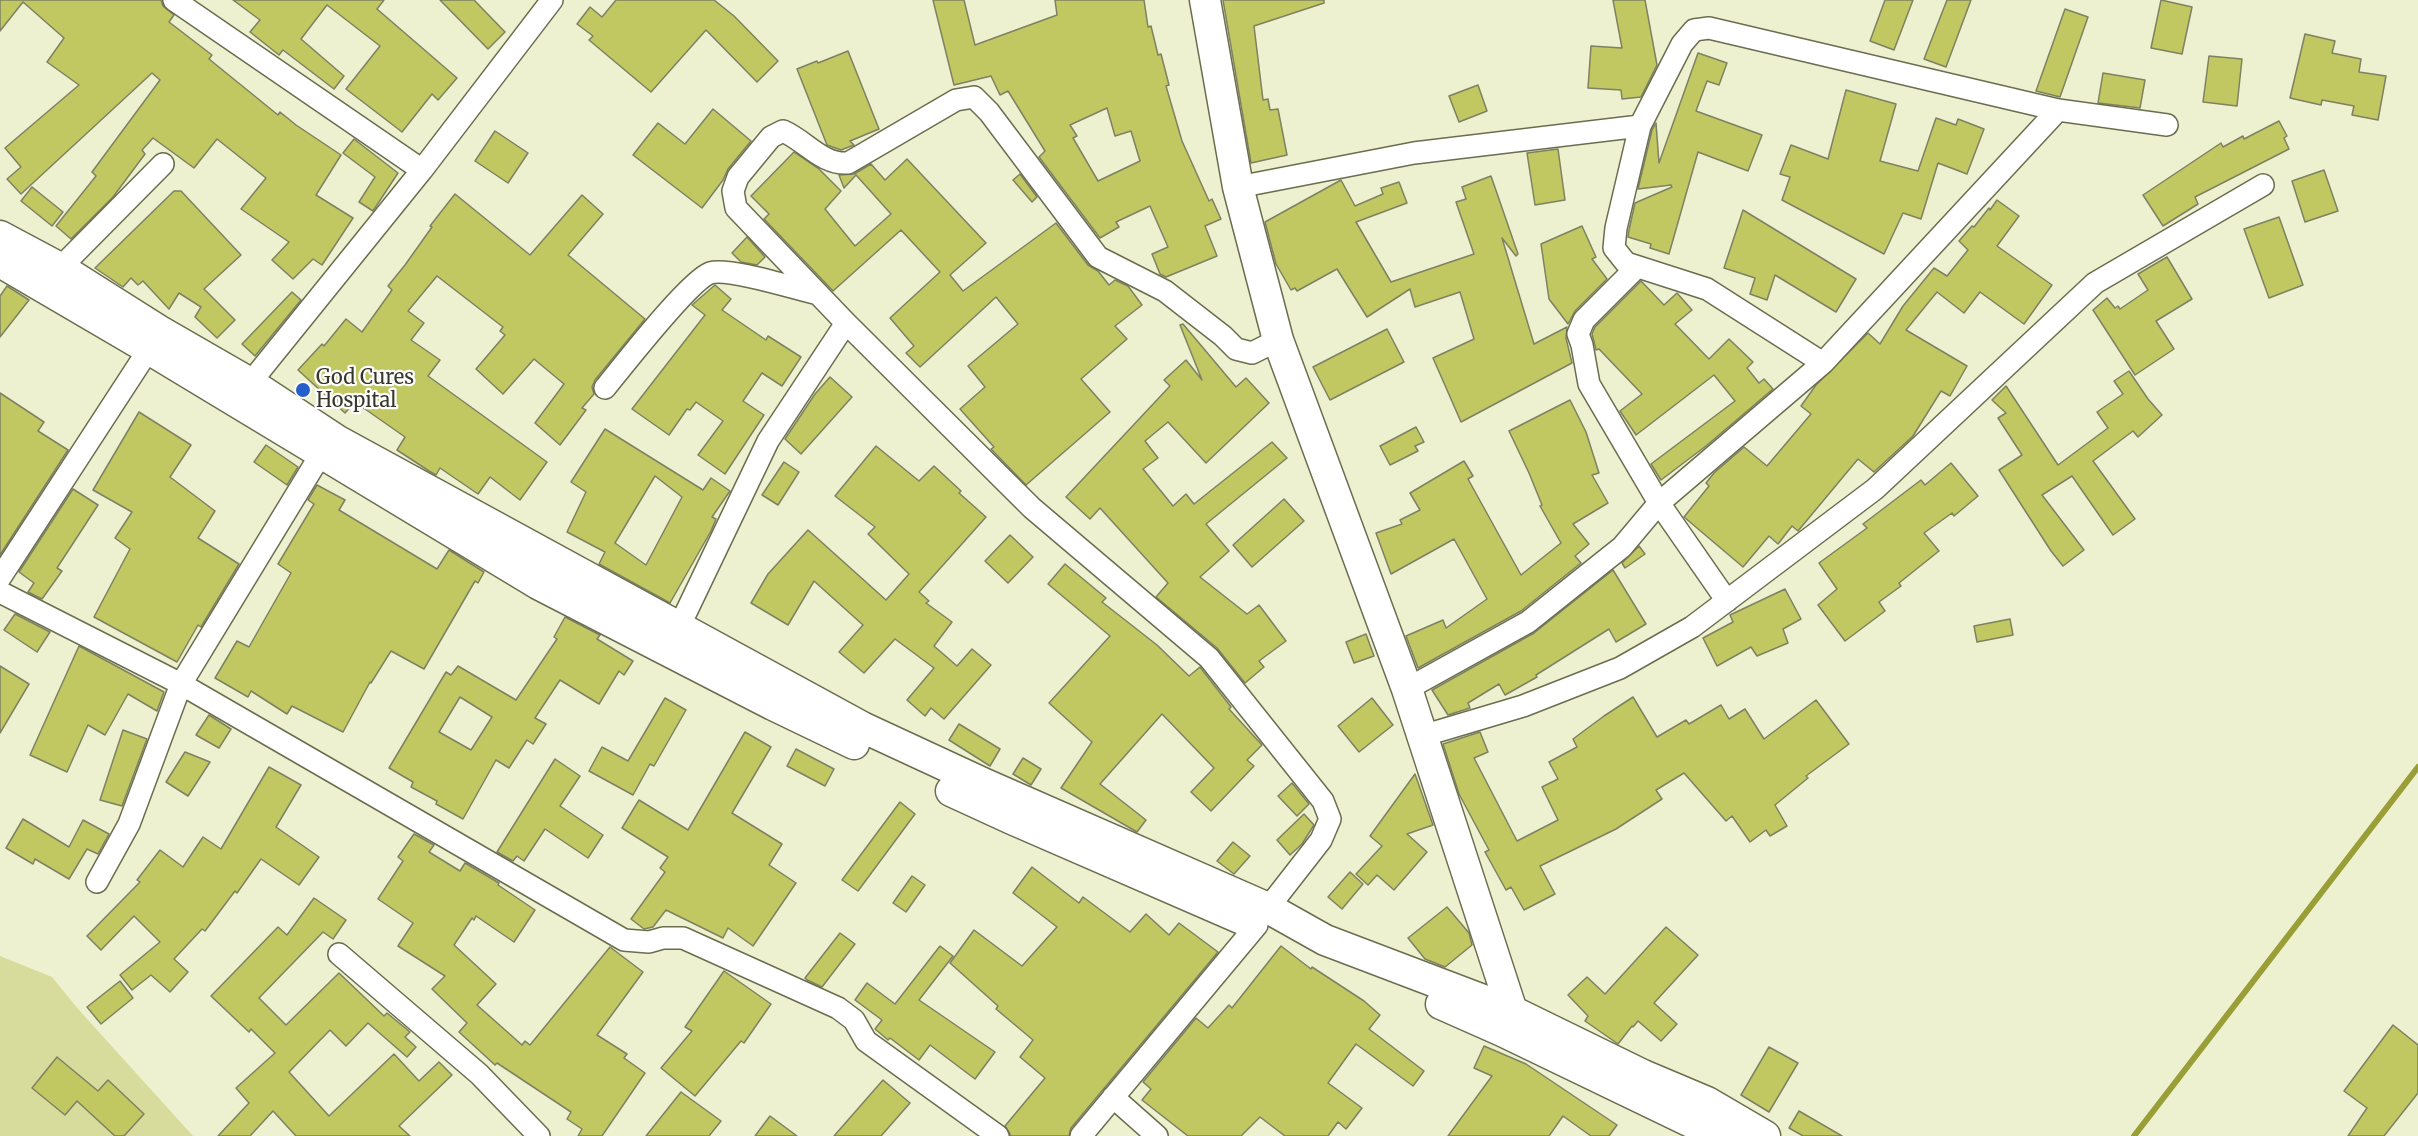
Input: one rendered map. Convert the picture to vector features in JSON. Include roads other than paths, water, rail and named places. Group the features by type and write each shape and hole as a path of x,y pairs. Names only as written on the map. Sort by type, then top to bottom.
{"main road":[{"path":"1205,0 1238,187 1278,340 1407,689 1512,1011"},
{"path":"0,236 60,268 158,330 250,383 338,441 862,727 1263,916 1720,1136"},
{"path":"0,262 149,349 538,584 773,705 1012,819 1512,1011 1643,1075 1707,1102 1765,1136"}],"street":[{"path":"174,0 422,170"},
{"path":"250,383 422,170 552,0"},
{"path":"1823,363 1707,289 1636,268 1626,263 1614,248 1616,228 1640,126 1682,44 1694,30 1709,28 2058,110 2167,124"},
{"path":"1082,1136 1263,916 1321,840 1330,819 1323,801 1209,658 1032,508 846,323 736,208 733,191 738,177 771,137 783,131 797,137 826,160 836,164 848,163 956,100 974,97 989,112 1098,257 1165,291 1223,336 1236,349 1252,353 1278,340"},
{"path":"1407,689 1528,622 1622,547 1659,502 1823,363 2058,110"},
{"path":"1238,187 1414,153 1640,126"},
{"path":"60,268 163,164"},
{"path":"1422,736 1523,706 1620,668 1692,627 1875,489 2096,283 2263,185"},
{"path":"1636,268 1584,321 1578,334 1589,384 1659,502 1727,601"},
{"path":"605,388 690,289 710,273 728,272 818,294"},
{"path":"679,627 768,441 846,323"},
{"path":"0,578 149,349"},
{"path":"97,882 129,824 182,684 321,454"},
{"path":"0,591 182,684 624,940 649,942 663,938 683,938 838,1008 854,1020 866,1041 998,1136"},
{"path":"339,954 478,1074 539,1136"},
{"path":"1113,1097 1157,1136"}],"waterway":[{"path":"2134,1136 2418,767"}],"place":[{"name":"God Cures Hospital","path":"303,390"}]}
